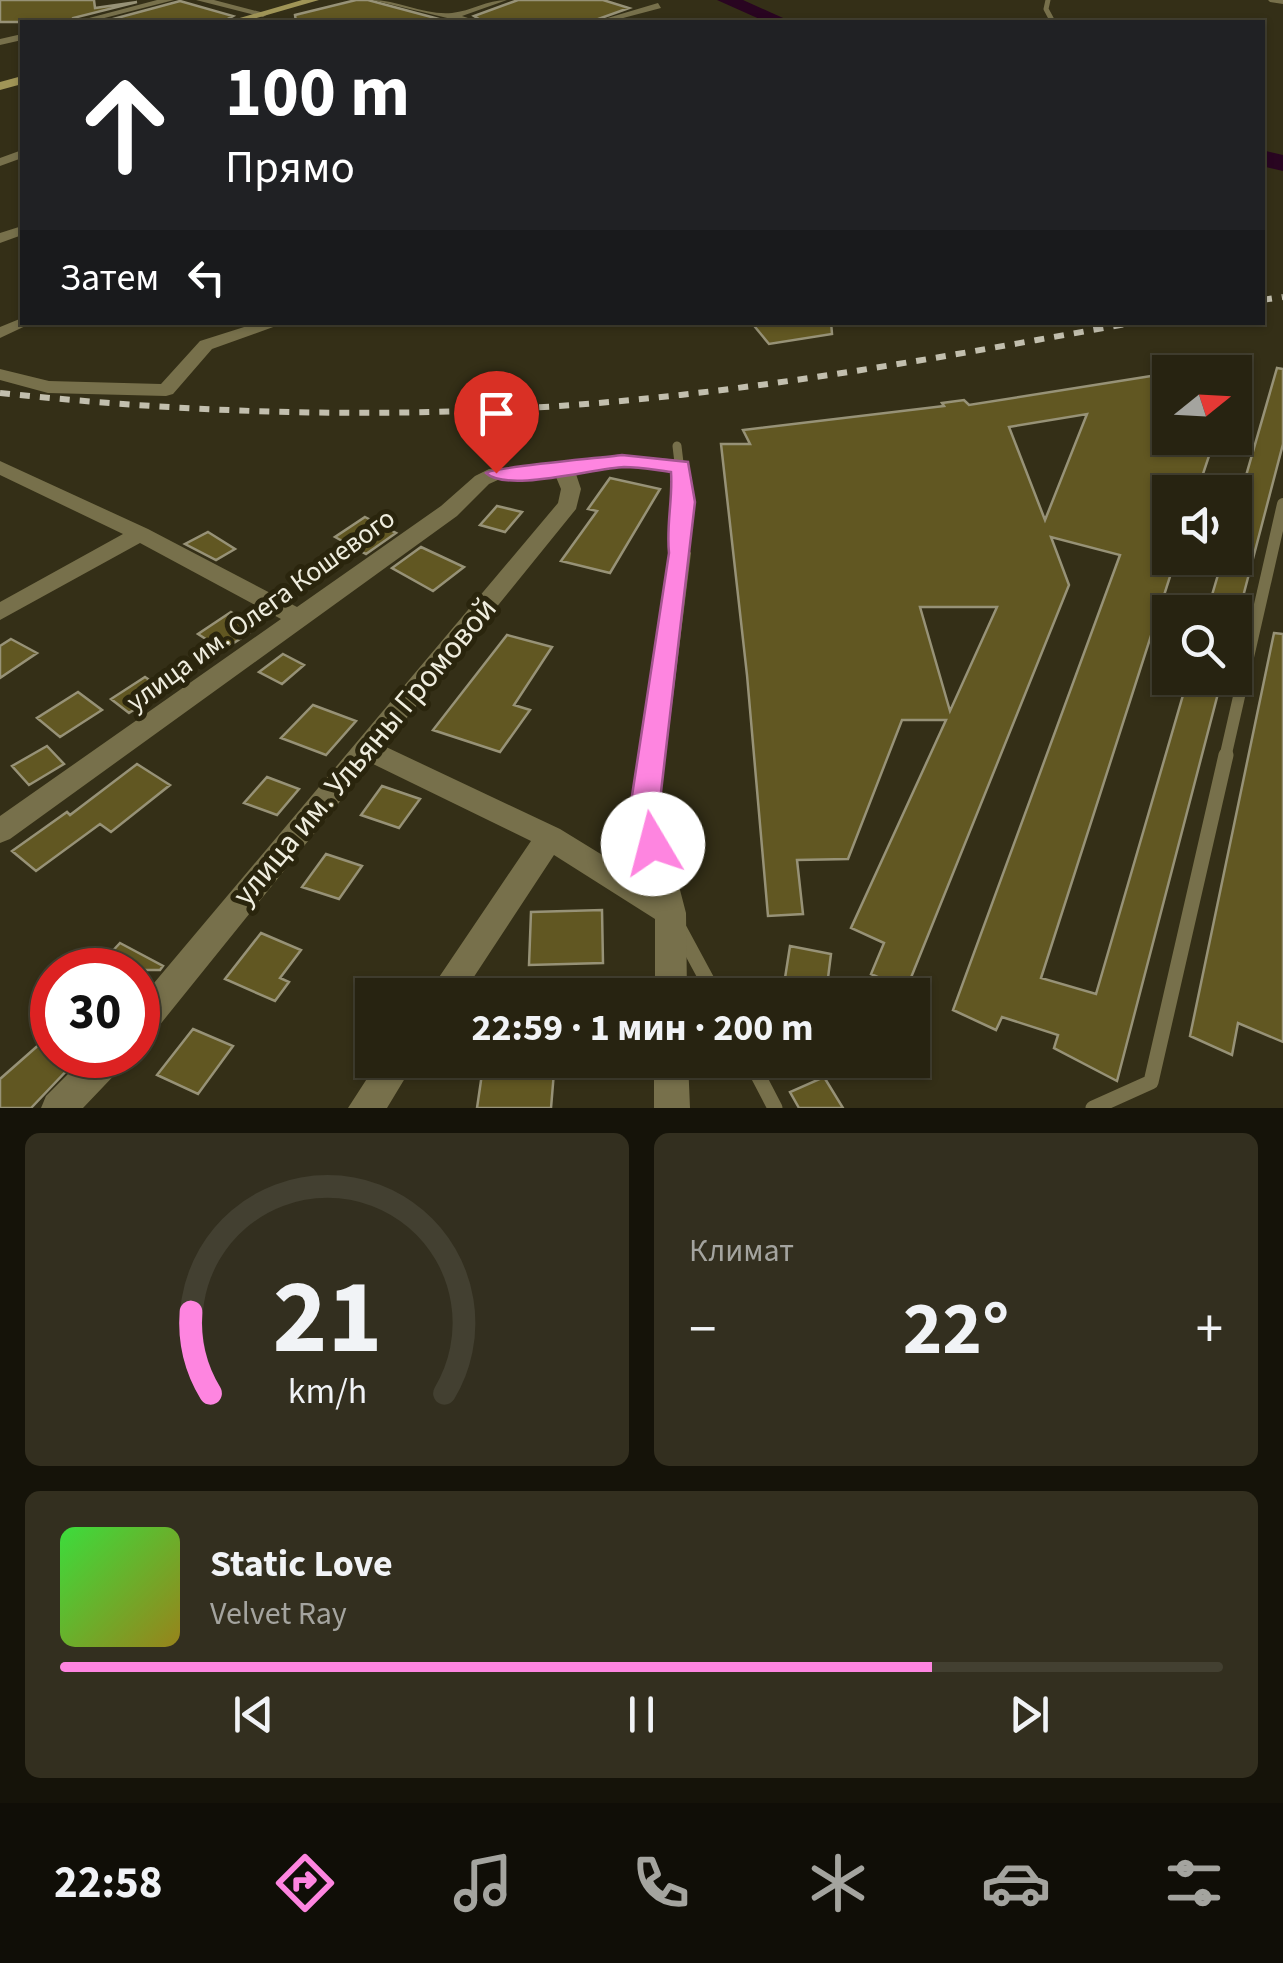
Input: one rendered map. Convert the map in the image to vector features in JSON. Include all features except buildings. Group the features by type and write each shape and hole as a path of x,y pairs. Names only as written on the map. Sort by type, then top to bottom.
{"main road":[{"path":"240,20 314,0"}],"street":[{"path":"87,20 169,0"},
{"path":"201,0 263,14"},
{"path":"377,0 467,20"},
{"path":"438,20 502,0"},
{"path":"606,20 658,6 645,0"},
{"path":"1273,0 1283,1"},
{"path":"0,374 48,387 166,390 206,345 269,325"},
{"name":"улица им. Олега Кошевого","path":"0,830 449,511 482,480 514,470 564,470 679,456"},
{"path":"0,467 140,534 300,619"},
{"name":"улица им. Ульяны Громовой","path":"160,999 568,504 571,489 564,470"},
{"path":"0,612 140,534"},
{"path":"671,978 671,914 644,809 680,553"},
{"path":"366,748 550,837 671,914"},
{"path":"455,978 550,837"},
{"path":"59,1108 88,1078"},
{"path":"366,1108 387,1078"},
{"path":"672,1078 672,1108"}],"lane":[{"path":"679,456 684,502 678,534 680,553"},
{"path":"1094,1108 1151,1082 1283,504"},
{"path":"671,914 705,978"},
{"path":"759,1078 775,1108"}],"waterway":[{"path":"726,0 777,20"},
{"path":"1265,159 1283,163"}],"railway":[{"path":"1265,300 1283,297"},
{"path":"0,393 224,410 373,413 523,408 666,397 801,379 1120,325"}],"route":[{"path":"496,473 564,470 622,461 680,466 684,502 678,534 680,553 644,809 653,844"}]}
